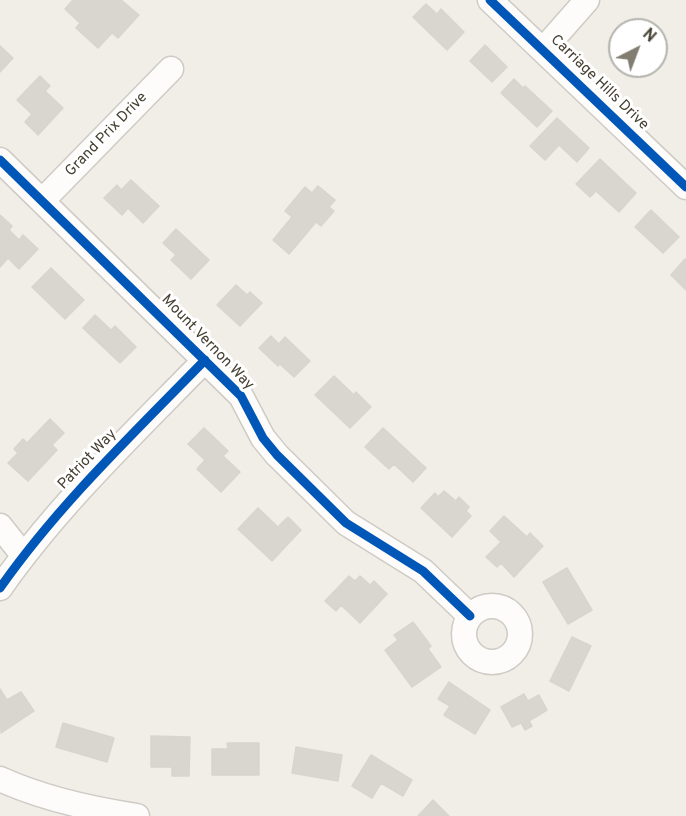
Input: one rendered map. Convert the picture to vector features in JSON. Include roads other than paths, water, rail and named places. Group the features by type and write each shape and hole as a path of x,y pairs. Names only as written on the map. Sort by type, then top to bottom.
{"street":[{"name":"Carriage Hills Drive","path":"490,0 686,187"},
{"path":"543,50 587,0"},
{"name":"Grand Prix Drive","path":"42,201 171,69"},
{"name":"Mount Vernon Way","path":"0,160 241,396 263,438 292,470 355,530 423,571 470,616"},
{"name":"Patriot Way","path":"0,588 23,555 69,500 205,360"},
{"path":"0,526 23,555"},
{"path":"0,779 55,799 97,810 137,816"}]}
